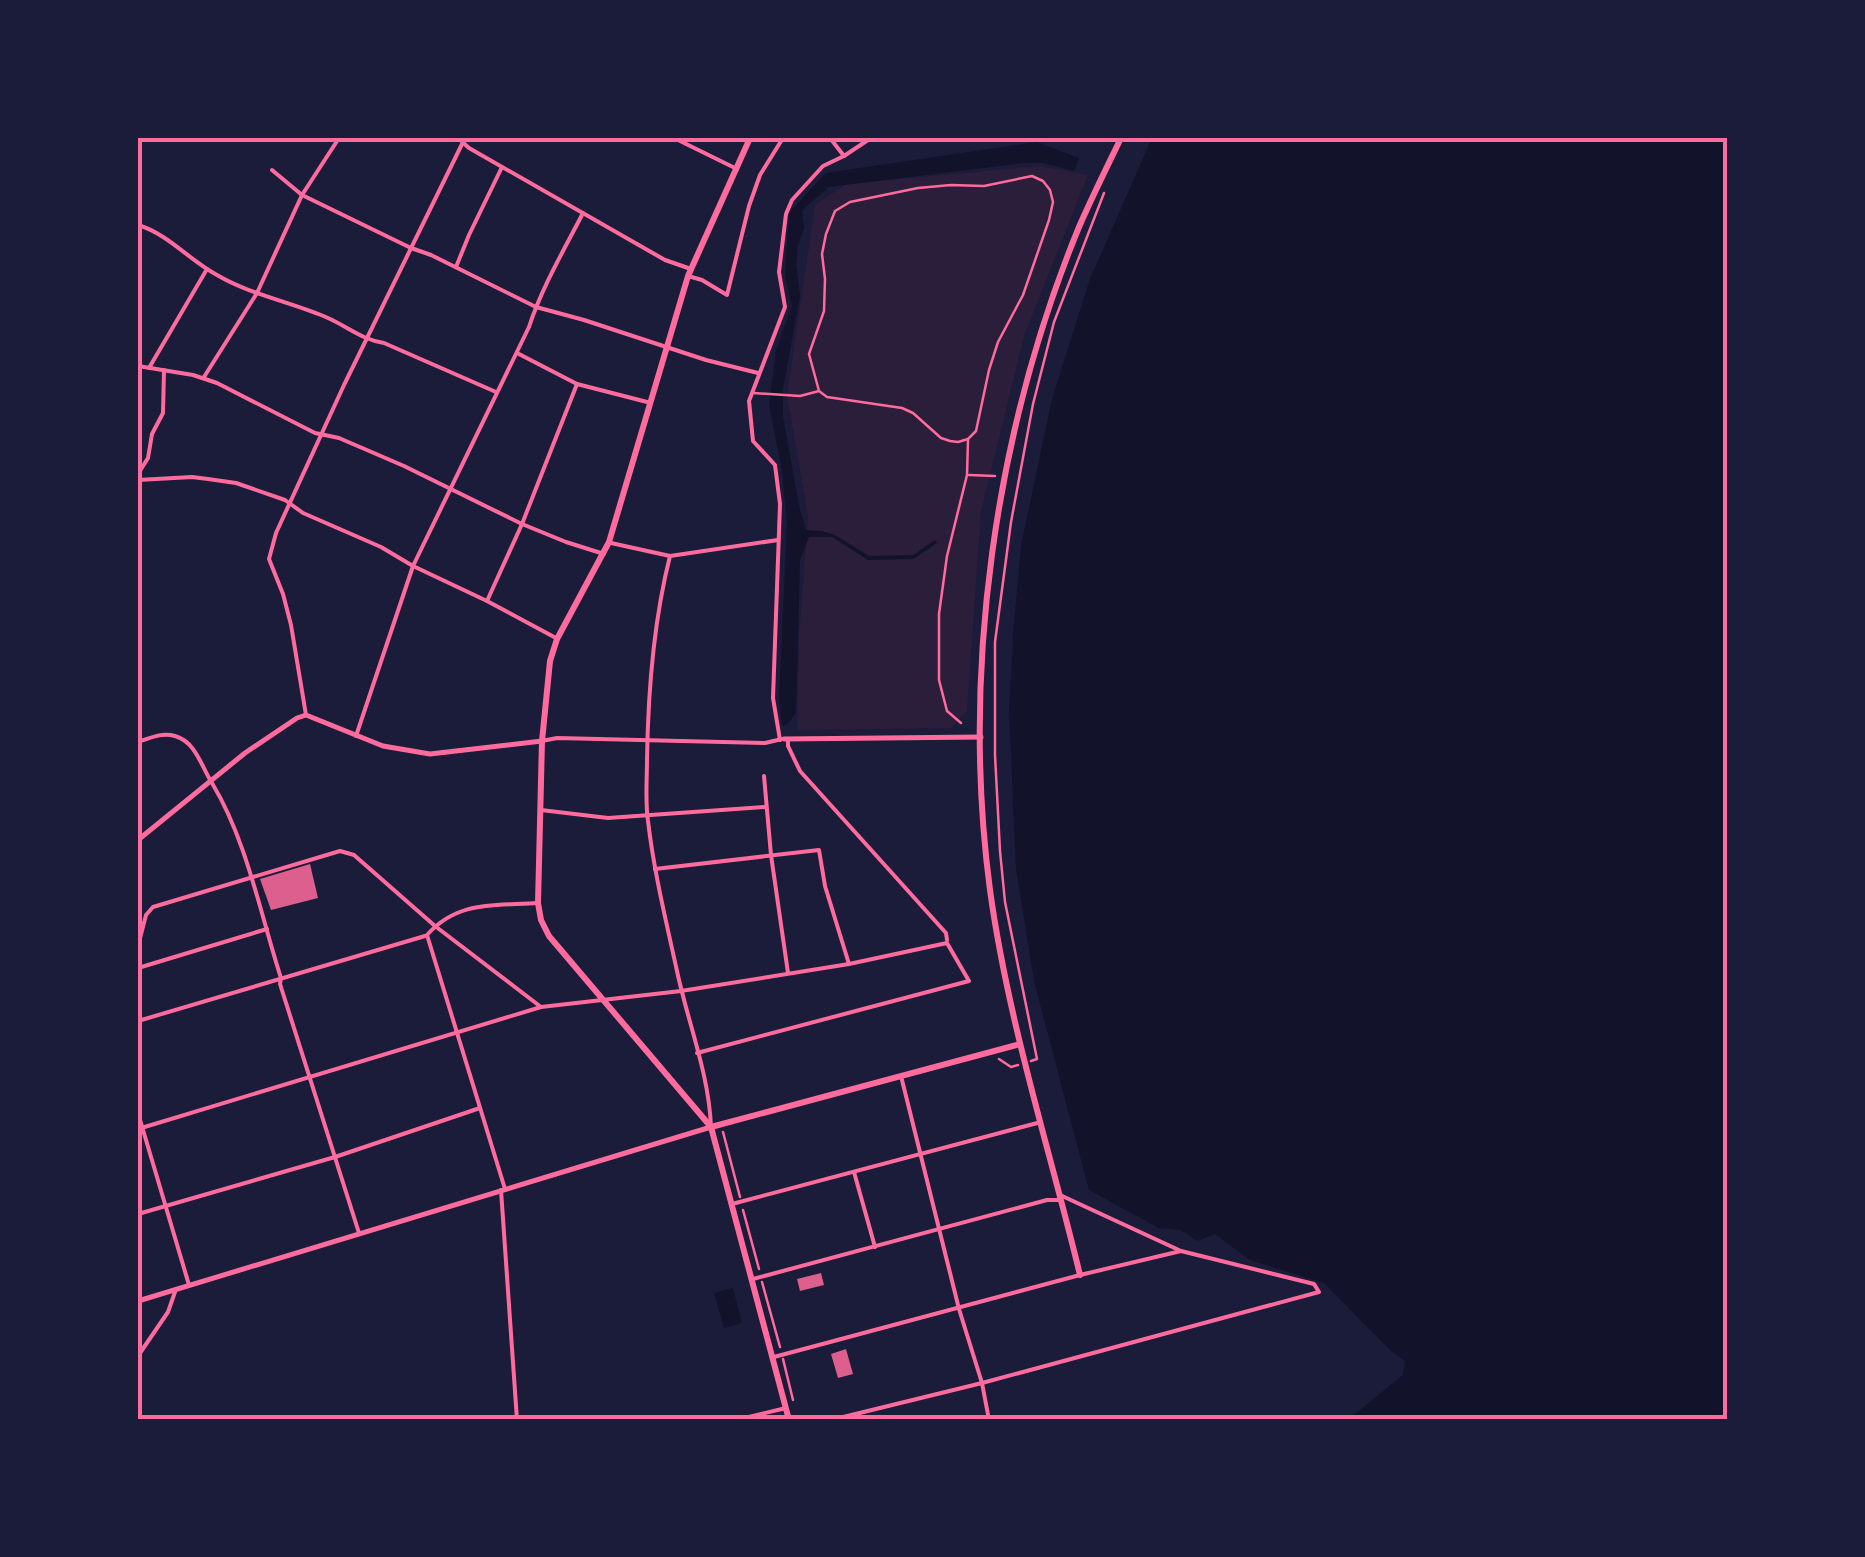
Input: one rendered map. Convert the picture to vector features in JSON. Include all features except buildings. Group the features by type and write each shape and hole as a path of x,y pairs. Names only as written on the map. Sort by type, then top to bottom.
{"main road":[{"path":"750,138 689,272 609,542 557,638 550,661 542,741 538,903 549,936 712,1127 778,1355 790,1406 789,1420"},
{"path":"1080,1275 1020,1044 990,890 981,737 984,629 997,518 1024,397 1079,228 1120,138"},
{"path":"712,1127 1020,1044"}],"street":[{"path":"203,378 257,293 302,195 338,138"},
{"path":"674,138 736,168"},
{"path":"306,714 291,625 269,559 276,532 461,139 469,148 727,295 760,175 783,138"},
{"path":"830,138 844,156"},
{"path":"697,1053 969,981 947,943 946,933 800,771 784,739 773,698 780,504 775,466 754,441 748,410 784,307 779,272 786,214 792,200 823,166 871,138"},
{"path":"456,269 502,167"},
{"path":"272,170 302,195 536,307 758,373"},
{"path":"1032,176 1043,180 1053,202 1049,220 1023,294 998,342 976,430 968,439 958,442 941,438 902,408 827,398 819,391 809,354 824,311 822,254 835,211 850,202 918,188 984,186 1032,176"},
{"path":"356,736 412,566 584,213"},
{"path":"138,224 162,235 207,270 496,392"},
{"path":"149,368 207,270"},
{"path":"517,353 577,384 651,403"},
{"path":"138,366 203,378 315,433 338,438 387,459 522,524 604,554"},
{"path":"164,370 162,414 138,477 192,477 236,483 285,500 557,638"},
{"path":"487,600 522,524 577,384"},
{"path":"751,393 800,396 819,391"},
{"path":"961,723 947,711 939,680 939,614 946,556 967,475 968,439"},
{"path":"967,475 995,476"},
{"path":"609,542 670,556 778,540"},
{"path":"138,1301 712,1127 710,1102 681,991 647,816 654,632 670,556"},
{"path":"138,840 245,753 306,714 383,746 430,754 556,738 765,743 784,739 981,737"},
{"path":"138,742 163,734 177,736 188,744 201,760 230,816 359,1234"},
{"path":"764,776 770,856 788,974"},
{"path":"540,810 608,818 766,807"},
{"path":"138,946 146,915 153,907 340,850 354,854 435,926 540,1006"},
{"path":"655,869 819,850 850,964"},
{"path":"138,1021 427,935 465,908 538,903"},
{"path":"138,968 267,929"},
{"path":"427,935 503,1190 517,1420"},
{"path":"140,1128 540,1006 681,991 850,964 947,943"},
{"path":"902,1076 989,1420"},
{"path":"138,1214 335,1157 480,1108"},
{"path":"138,1113 189,1285"},
{"path":"737,1203 1041,1122"},
{"path":"854,1172 875,1247"},
{"path":"757,1279 1061,1197 1182,1251 1314,1284 1319,1292 832,1420"},
{"path":"778,1355 1182,1251"},
{"path":"138,1356 168,1312 176,1289"},
{"path":"736,1420 790,1406"}],"path":[{"path":"997,1058 1011,1068 1037,1059 1005,902 995,754 995,642 1011,522 1033,404 1054,322 1106,188"},
{"path":"722,1131 790,1406"}],"shaded area":[{"path":"1152,138 1727,138 1727,1419 1349,1419 1403,1375 1405,1361 1324,1283 1250,1260 1215,1234 1197,1241 1181,1230 1159,1228 1089,1190 1034,981 1016,868 1009,710 1014,623 1021,546 1052,399 1090,279"},
{"path":"1037,142 1079,158 1074,171 1025,163 828,187 802,211 804,228 796,264 800,296 783,388 783,416 806,530 835,535 869,556 913,555 935,540 937,543 913,559 868,560 832,537 809,537 800,560 796,712 782,726 779,700 787,523 782,470 769,405 776,351 792,306 785,276 789,213 826,173"},
{"path":"1038,166 1088,175 1024,336 981,512 967,711 951,728 797,730 808,517 787,395 815,205 846,184"},
{"path":"733,1288 742,1323 724,1328 714,1293"}]}
